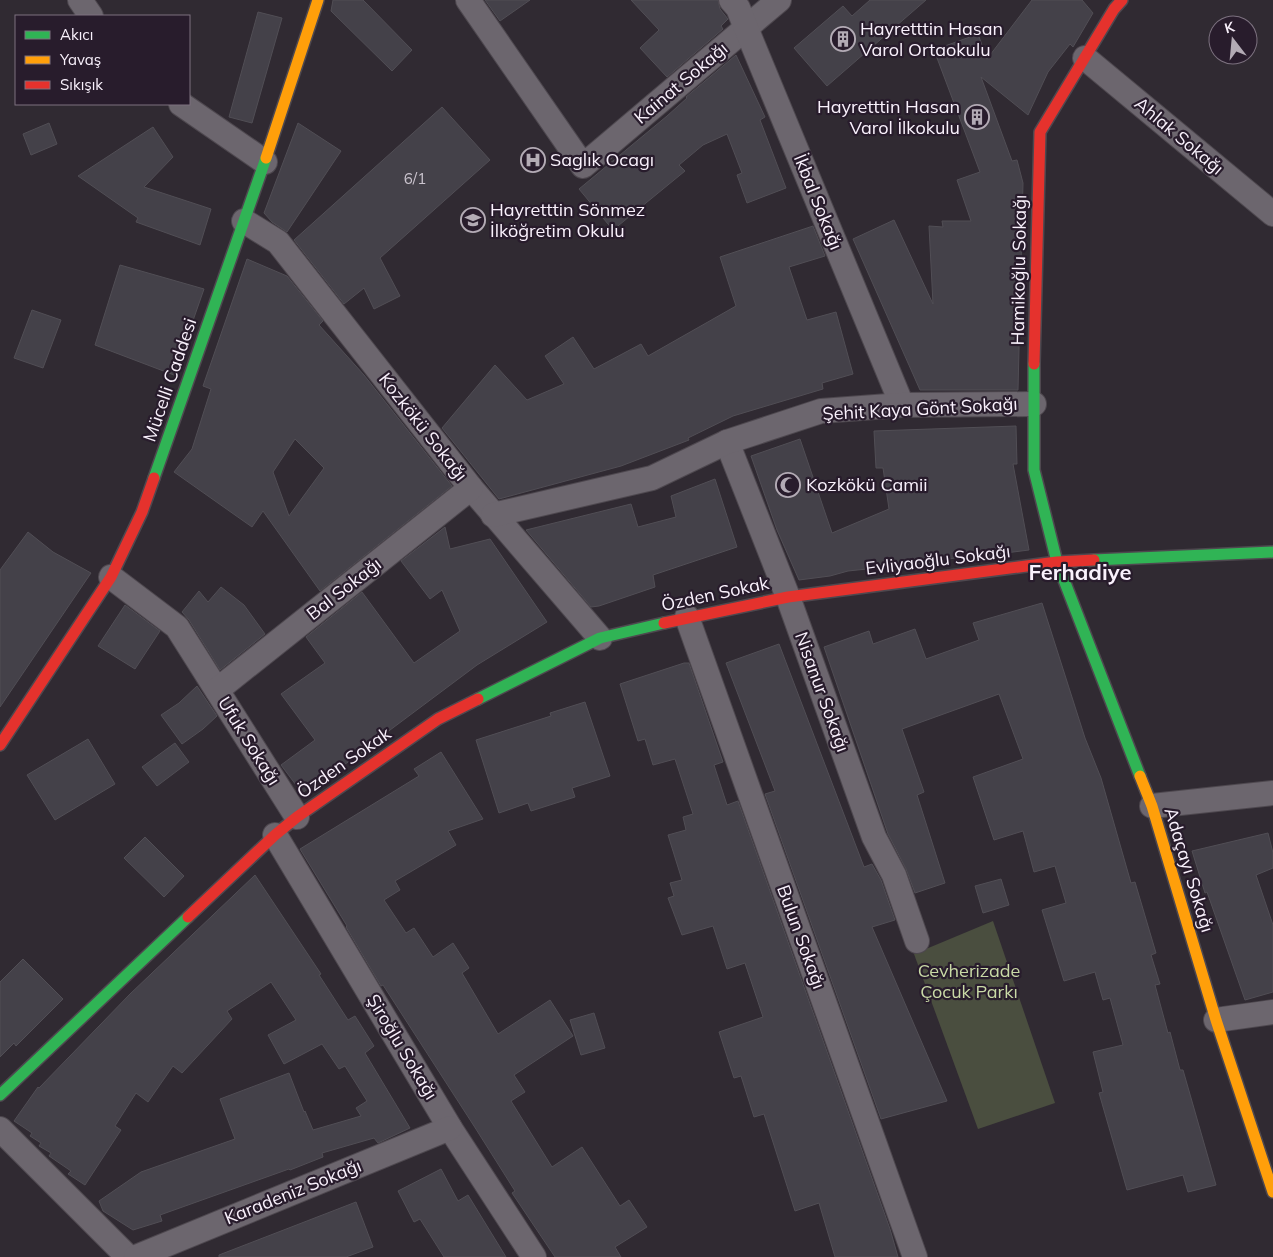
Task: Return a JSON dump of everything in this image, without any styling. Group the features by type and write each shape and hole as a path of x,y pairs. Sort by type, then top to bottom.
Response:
{"main road":[{"name":"Mücelli Caddesi","path":"0,745 111,577 142,512 265,162 318,0"},
{"name":"Hamikoğlu Sokağı","path":"1057,562 1034,470 1040,132 1085,58 1115,3"},
{"name":"Evliyaoğlu Sokağı","path":"788,597 1057,562 1273,552"},
{"name":"Adaçayı Sokağı","path":"1057,562 1152,806 1216,1020 1273,1192"},
{"name":"Özden Sokak","path":"0,1095 297,816 438,719 600,638 686,617 788,597"}],"street":[{"path":"80,0 90,15"},
{"name":"Kainat Sokağı","path":"468,0 584,166 778,0"},
{"name":"İkbal Sokağı","path":"731,0 738,8 902,406"},
{"name":"Ahlak Sokağı","path":"1085,58 1273,214"},
{"path":"182,105 265,162"},
{"name":"Kozkökü Sokağı","path":"244,221 278,242 471,488 600,638"},
{"name":"Şehit Kaya Gönt Sokağı","path":"493,515 652,478 726,442 821,411 902,406 1034,404"},
{"name":"Nisanur Sokağı","path":"726,442 788,597 874,837 894,875 917,941"},
{"name":"Bal Sokağı","path":"217,690 471,488"},
{"name":"Ufuk Sokağı","path":"111,577 177,627 297,816"},
{"name":"Bulun Sokağı","path":"686,617 915,1257"},
{"path":"1152,806 1273,793"},
{"name":"Şiroğlu Sokağı","path":"276,835 450,1128 534,1257"},
{"path":"1216,1020 1273,1012"},
{"name":"Karadeniz Sokağı","path":"136,1257 450,1128"},
{"path":"0,1129 128,1257"}],"green space":[{"name":"Cevherizade Çocuk Parkı","path":"993,921 1055,1103 978,1129 914,954"}],"building":[{"path":"333,0 363,0 412,50 392,71 331,11"},
{"path":"485,0 530,0 500,21"},
{"path":"631,0 718,0 720,9 728,19 721,26 723,29 667,77 640,48 659,30"},
{"name":"Hayretttin Hasan Varol Ortaokulu","path":"870,0 926,0 827,86 794,48 843,6 852,16"},
{"path":"1032,0 1082,0 1093,13 1073,47 1070,44 1048,72 1028,115 981,77 1012,161 1017,160 1023,183 1018,390 920,390 853,239 894,220 933,304 929,226 943,227 942,221 971,221 957,180 980,172 934,50 978,34 987,59"},
{"path":"258,12 282,18 252,123 229,117"},
{"path":"736,55 765,117 760,120 786,188 747,203 737,175 742,173 727,134 703,145 679,165 685,171 613,230 579,189 667,116 686,97"},
{"name":"Hayretttin Sönmez İlköğretim Okulu","path":"442,107 490,160 380,258 400,296 374,309 364,288 344,304 294,240"},
{"path":"49,123 57,144 31,155 23,134"},
{"path":"298,123 341,151 287,232 272,222 264,213"},
{"path":"153,127 173,157 144,187 211,209 200,245 136,222 138,218 78,176"},
{"path":"813,226 825,256 789,267 807,320 836,312 853,374 822,383 823,389 733,416 688,438 689,440 621,466 499,499 442,428 495,365 527,400 564,384 545,356 573,337 594,369 641,344 648,356 736,306 720,257"},
{"path":"247,259 287,276 323,321 319,325 364,375 452,486 320,591 263,511 252,527 174,472 192,449 211,389 203,386","holes":["295,439 324,468 289,516 273,472"]},
{"path":"120,265 204,289 174,375 95,345"},
{"path":"32,310 61,320 43,368 14,358"},
{"path":"1016,426 1017,464 1013,464 1029,550 982,556 982,553 933,562 848,571 830,576 799,580 777,530 751,456 800,439 832,533 889,509 883,468 876,468 874,431"},
{"path":"715,479 737,547 653,575 655,587 599,606 591,607 526,530 631,504 638,527 676,517 671,496"},
{"path":"445,527 450,549 490,539 547,622 477,665 374,742 375,744 302,793 281,765 315,740 281,694 325,663 306,637 362,592 414,663 460,631 442,590 430,599 401,561"},
{"path":"28,532 53,552 91,573 0,707 0,570"},
{"path":"221,587 244,605 265,634 220,670 182,612 199,591 208,602"},
{"path":"1042,603 1085,738 1101,778 1131,883 1135,882 1156,953 1151,955 1160,984 1155,985 1180,1070 1183,1070 1216,1185 1188,1192 1183,1175 1127,1190 1099,1093 1103,1092 1093,1052 1123,1045 1110,998 1103,1000 1095,972 1064,981 1042,910 1066,903 1055,866 1034,872 1023,831 994,840 973,777 1023,759 999,694 902,729 924,792 917,795 945,883 915,893 906,869 888,834 824,647 869,631 873,644 915,629 926,659 979,640 973,623"},
{"path":"125,605 160,631 135,669 98,646"},
{"path":"779,644 864,867 872,864 881,880 895,920 872,927 947,1101 881,1119 765,794 775,791 726,663"},
{"path":"689,663 723,762 714,765 727,805 738,801 890,1229 898,1257 835,1257 819,1203 795,1211 764,1114 754,1117 741,1076 734,1078 719,1032 763,1017 745,963 727,969 713,926 682,935 668,898 674,896 670,883 682,880 668,835 686,830 683,817 693,814 675,759 653,765 645,739 638,741 620,684"},
{"path":"197,686 217,716 182,744 161,715 179,703"},
{"path":"585,702 610,776 572,788 575,797 531,811 528,803 499,813 476,740 551,716 550,713"},
{"path":"88,739 115,784 55,820 27,775"},
{"path":"175,743 189,762 157,786 142,767"},
{"path":"441,752 483,819 448,831 456,845 395,881 400,890 384,900 406,933 414,928 433,957 453,943 469,968 462,973 498,1034 550,1000 573,1036 514,1075 525,1092 511,1101 552,1167 582,1147 620,1206 629,1200 647,1227 615,1247 621,1257 555,1257 512,1193 515,1191 474,1126 383,985 381,986 300,849 419,776 414,769"},
{"path":"1268,833 1273,853 1273,868 1256,875 1273,925 1273,992 1245,1000 1207,892 1205,893 1192,851"},
{"path":"145,837 184,876 164,897 124,858"},
{"path":"255,875 321,974 319,975 348,1020 355,1016 374,1046 365,1053 410,1128 378,1143 374,1138 322,1153 323,1157 160,1215 162,1221 133,1230 103,1211 99,1201 141,1172 235,1139 220,1099 289,1073 313,1130 361,1116 356,1108 367,1101 345,1066 339,1069 322,1044 284,1064 268,1035 296,1020 271,982 227,1011 232,1019 182,1073 173,1066 148,1102 136,1093 115,1126 121,1130 85,1185 68,1174 71,1171 49,1156 51,1153 39,1146 41,1143 30,1136 32,1133 14,1121 38,1087 130,994"},
{"path":"1001,879 1009,905 983,913 975,886"},
{"path":"23,959 63,999 16,1046 14,1043 0,1057 0,982"},
{"path":"594,1013 605,1048 581,1055 570,1020"},
{"path":"441,1169 458,1201 468,1195 506,1257 444,1257 420,1219 414,1222 398,1191"},
{"path":"356,1202 373,1247 346,1257 219,1257 219,1255"}],"traffic: fast":[{"path":"154,478 266,158"},
{"path":"1034,364 1034,470 1057,562 1140,776"},
{"path":"1094,560 1273,552"},
{"path":"478,699 600,638 664,623"},
{"path":"0,1095 188,917"}],"traffic: slow":[{"path":"266,158 318,0"},
{"path":"1140,776 1152,806 1216,1020 1273,1192"}],"traffic: jam":[{"path":"1034,364 1040,132 1114,9 1122,0"},
{"path":"0,745 111,577 142,512 154,478"},
{"path":"664,623 788,597 1057,562 1094,560"},
{"path":"188,917 275,835 297,817 438,719 478,699"}],"place":[{"name":"Hayretttin Hasan Varol Ortaokulu","path":"843,39"},
{"name":"Hayretttin Hasan Varol İlkokulu","path":"977,117"},
{"name":"Saglık Ocagı","path":"533,160"},
{"name":"Hayretttin Sönmez İlköğretim Okulu","path":"473,220"},
{"name":"Kozkökü Camii","path":"788,485"}],"district":[{"name":"Ferhadiye","path":"1080,572"}]}
